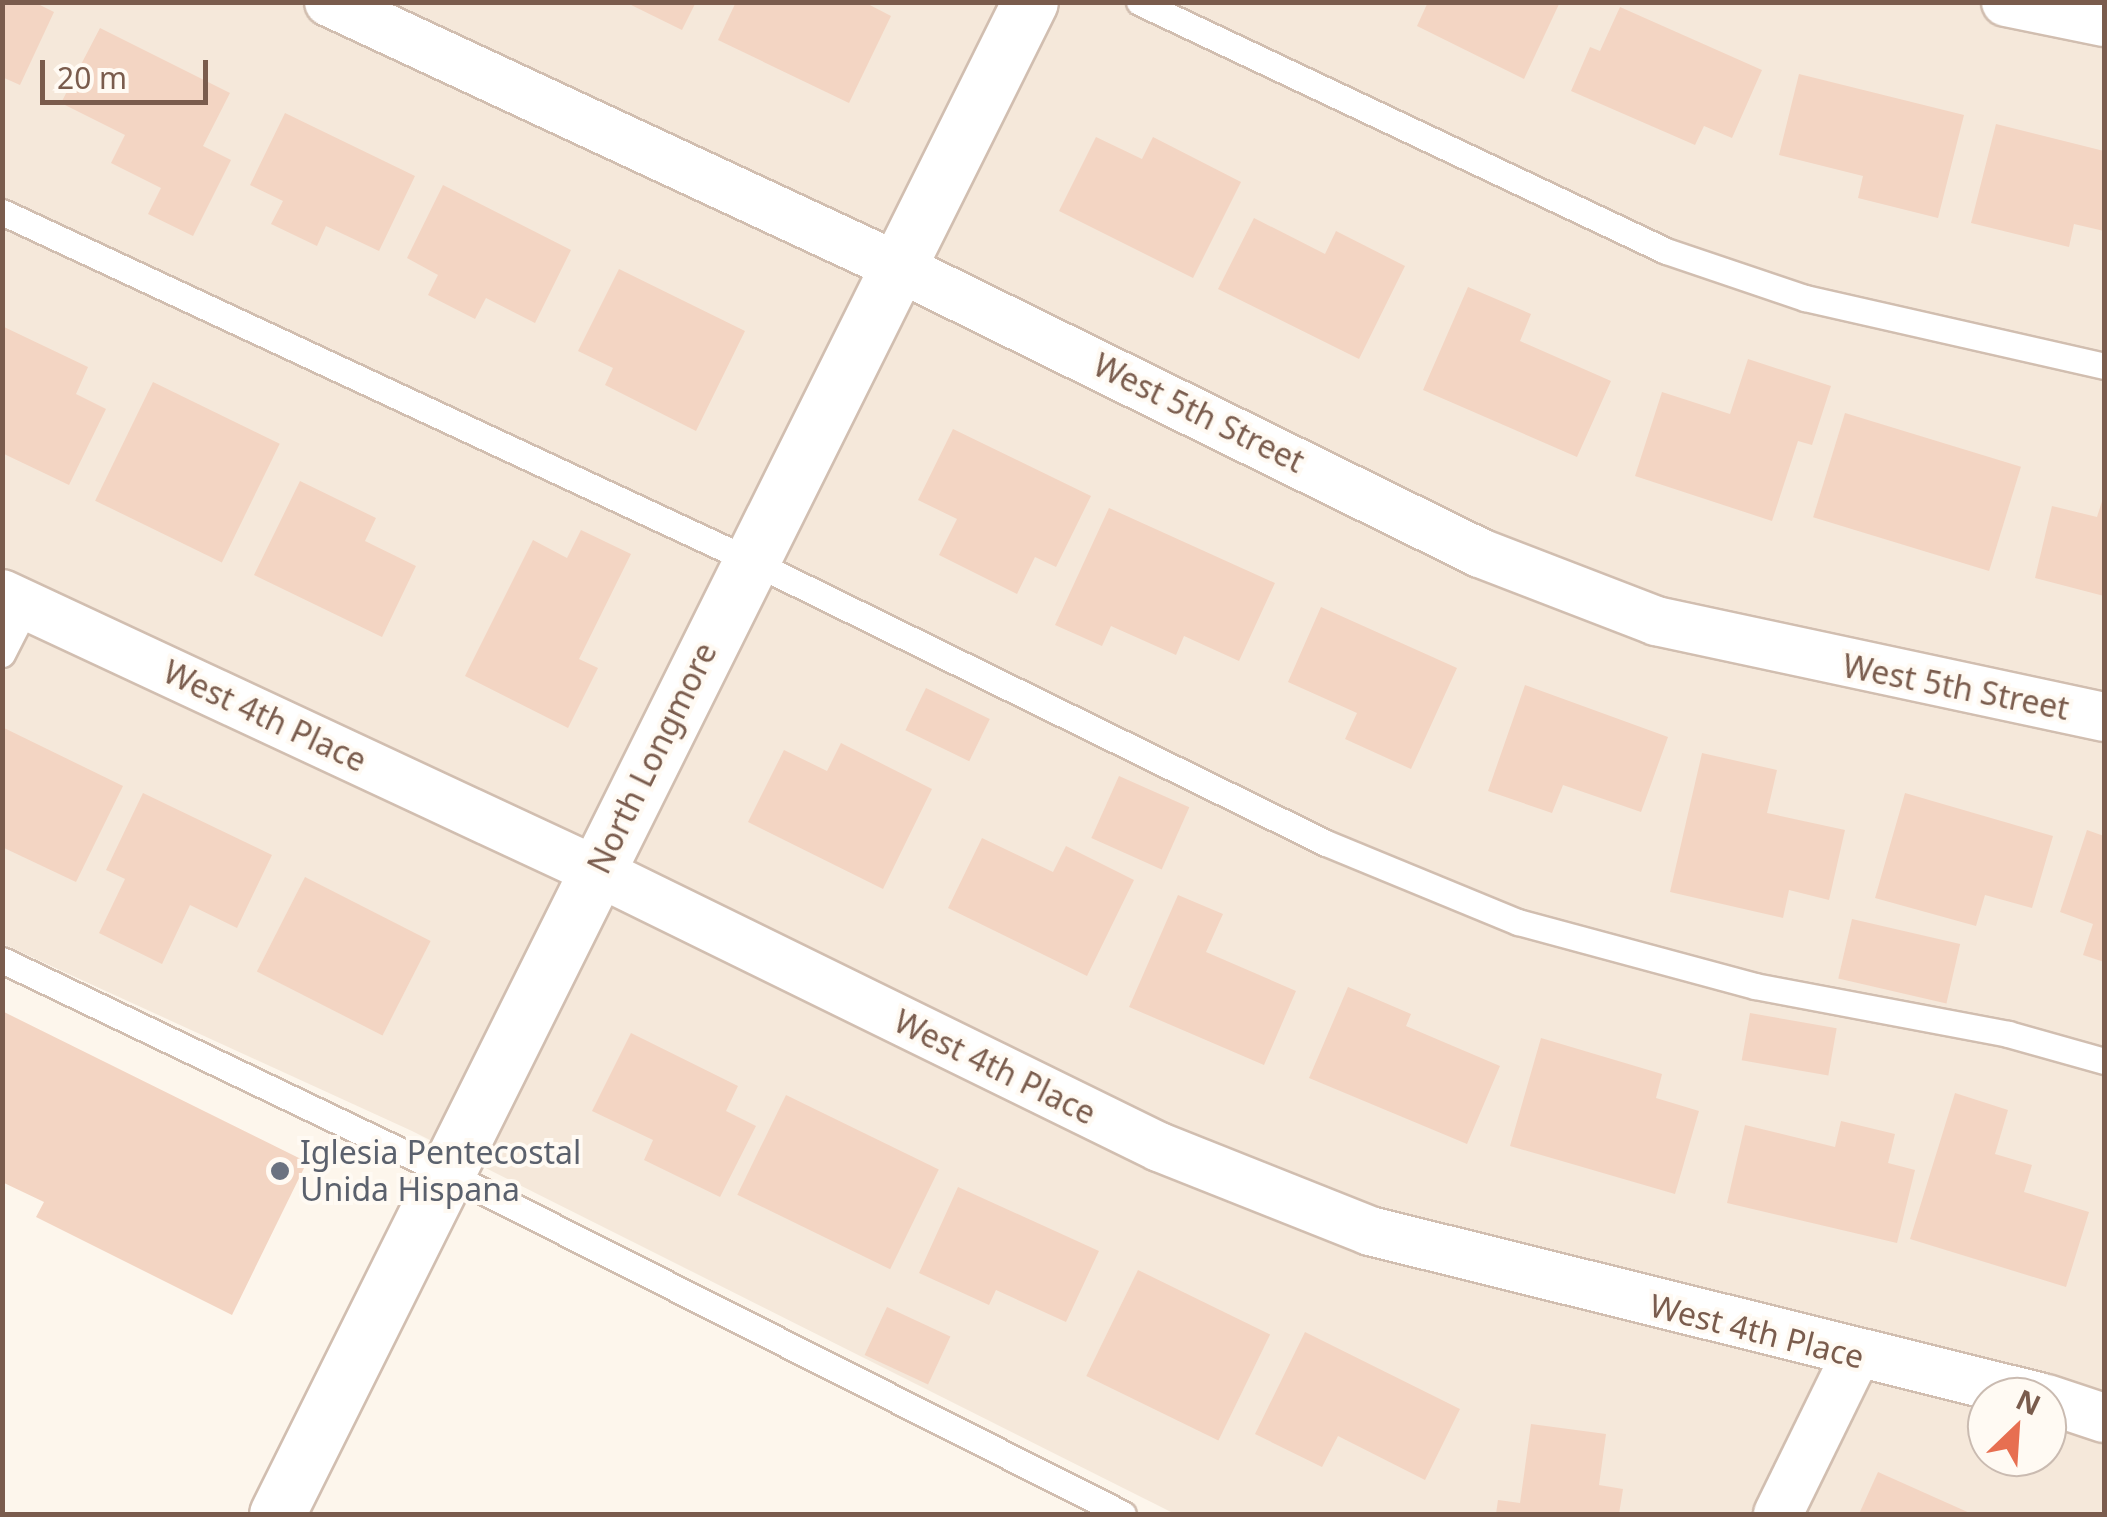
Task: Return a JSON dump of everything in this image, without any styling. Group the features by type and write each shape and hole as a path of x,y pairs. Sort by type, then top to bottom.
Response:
{"street":[{"name":"West 5th Street","path":"329,2 894,266 1480,553 1656,620 2104,717"},
{"name":"North Longmore","path":"277,1514 894,266 1030,2"},
{"path":"2006,2 2104,22"},
{"name":"West 4th Place","path":"15,599 596,871 1159,1147 1370,1231 1967,1380"},
{"path":"1778,1514 1856,1355"},
{"path":"2067,1406 2104,1418"}],"lane":[{"path":"1139,2 1666,251 1805,298 2104,366"},
{"path":"2,212 749,560 1326,843 1518,922 1755,986 2008,1034 2104,1061"},
{"path":"2,654 15,599"},
{"path":"2,960 447,1173 1123,1514"}],"shaded area":[{"path":"3,3 2104,3 2104,1514 1175,1514 412,1131 3,944"}],"building":[{"path":"2,2 34,2 54,12 20,85 2,77"},
{"path":"625,2 696,2 682,30"},
{"path":"736,2 864,2 891,16 849,103 718,40"},
{"path":"1428,2 1560,2 1524,79 1417,26"},
{"path":"1620,7 1762,70 1732,138 1704,126 1695,145 1571,91 1590,47 1600,51"},
{"path":"100,28 230,93 203,146 231,160 193,236 148,214 161,188 111,163 125,135 61,103"},
{"path":"1799,74 1964,115 1938,218 1858,198 1863,176 1779,155"},
{"path":"285,113 415,176 379,251 326,226 317,246 271,224 283,201 250,185"},
{"path":"1996,124 2104,151 2104,231 2074,224 2069,247 1971,223"},
{"path":"1096,137 1142,159 1153,137 1241,182 1193,278 1059,211"},
{"path":"443,185 571,250 535,323 486,298 475,319 428,295 438,275 407,258"},
{"path":"1254,218 1325,254 1336,231 1405,266 1359,359 1218,289"},
{"path":"619,269 745,331 696,431 605,385 613,368 578,351"},
{"path":"1468,287 1531,314 1520,341 1611,381 1577,457 1423,390"},
{"path":"2,326 88,367 76,394 106,409 69,485 2,453"},
{"path":"1748,359 1831,386 1812,445 1798,441 1772,521 1635,476 1662,392 1730,414"},
{"path":"153,382 280,444 222,562 95,501"},
{"path":"1845,413 2021,467 1989,571 1813,517"},
{"path":"953,429 1091,496 1056,567 1035,557 1017,594 939,555 957,519 918,500"},
{"path":"300,481 376,518 365,541 416,566 382,637 254,575"},
{"path":"2104,495 2104,596 2035,578 2052,506 2097,517"},
{"path":"1109,508 1275,583 1239,661 1184,636 1176,655 1111,626 1102,646 1055,625"},
{"path":"581,530 631,554 579,659 598,668 568,728 465,676 533,540 567,558"},
{"path":"1321,607 1457,668 1411,769 1345,739 1357,713 1288,682"},
{"path":"1525,685 1668,737 1641,812 1563,785 1552,813 1488,791"},
{"path":"926,688 990,719 969,761 905,730"},
{"path":"2,727 123,786 76,882 2,847"},
{"path":"841,743 932,789 883,889 748,822 784,750 827,771"},
{"path":"1702,753 1777,770 1767,813 1845,830 1829,900 1789,890 1783,918 1670,892"},
{"path":"1119,776 1189,807 1162,869 1091,838"},
{"path":"143,793 272,855 237,928 190,905 162,964 99,933 125,879 106,870"},
{"path":"1905,793 2053,836 2032,908 1985,895 1976,926 1875,898"},
{"path":"2087,830 2104,836 2104,962 2083,955 2093,924 2060,912"},
{"path":"982,838 1053,872 1066,846 1134,880 1087,976 948,908"},
{"path":"305,877 431,941 383,1035 257,971"},
{"path":"1178,895 1223,914 1206,952 1296,991 1264,1065 1129,1007"},
{"path":"1852,919 1960,944 1946,1003 1838,978"},
{"path":"1348,987 1411,1014 1406,1026 1500,1066 1467,1144 1309,1078"},
{"path":"2,1011 307,1162 232,1315 36,1217 44,1202 2,1182"},
{"path":"1750,1013 1837,1028 1828,1076 1742,1060"},
{"path":"631,1033 738,1086 726,1111 756,1126 720,1197 644,1160 653,1140 592,1111"},
{"path":"1541,1038 1662,1074 1656,1098 1699,1111 1675,1194 1510,1146"},
{"path":"1955,1093 2008,1110 1995,1154 2032,1165 2024,1192 2089,1212 2066,1287 1910,1239"},
{"path":"786,1095 939,1170 890,1269 737,1195"},
{"path":"1841,1121 1895,1134 1888,1163 1915,1170 1897,1243 1727,1203 1745,1125 1835,1147"},
{"path":"958,1187 1099,1251 1066,1322 996,1290 989,1305 919,1273"},
{"path":"1138,1270 1270,1334 1218,1440 1086,1376"},
{"path":"887,1307 950,1337 928,1385 865,1355"},
{"path":"1305,1332 1460,1409 1425,1480 1338,1436 1322,1467 1255,1434"},
{"path":"1531,1424 1606,1434 1599,1485 1623,1489 1619,1514 1496,1514 1498,1500 1520,1503"},
{"path":"1878,1472 1972,1514 1859,1514"}],"place":[{"name":"Iglesia Pentecostal Unida Hispana","path":"280,1171"}]}
